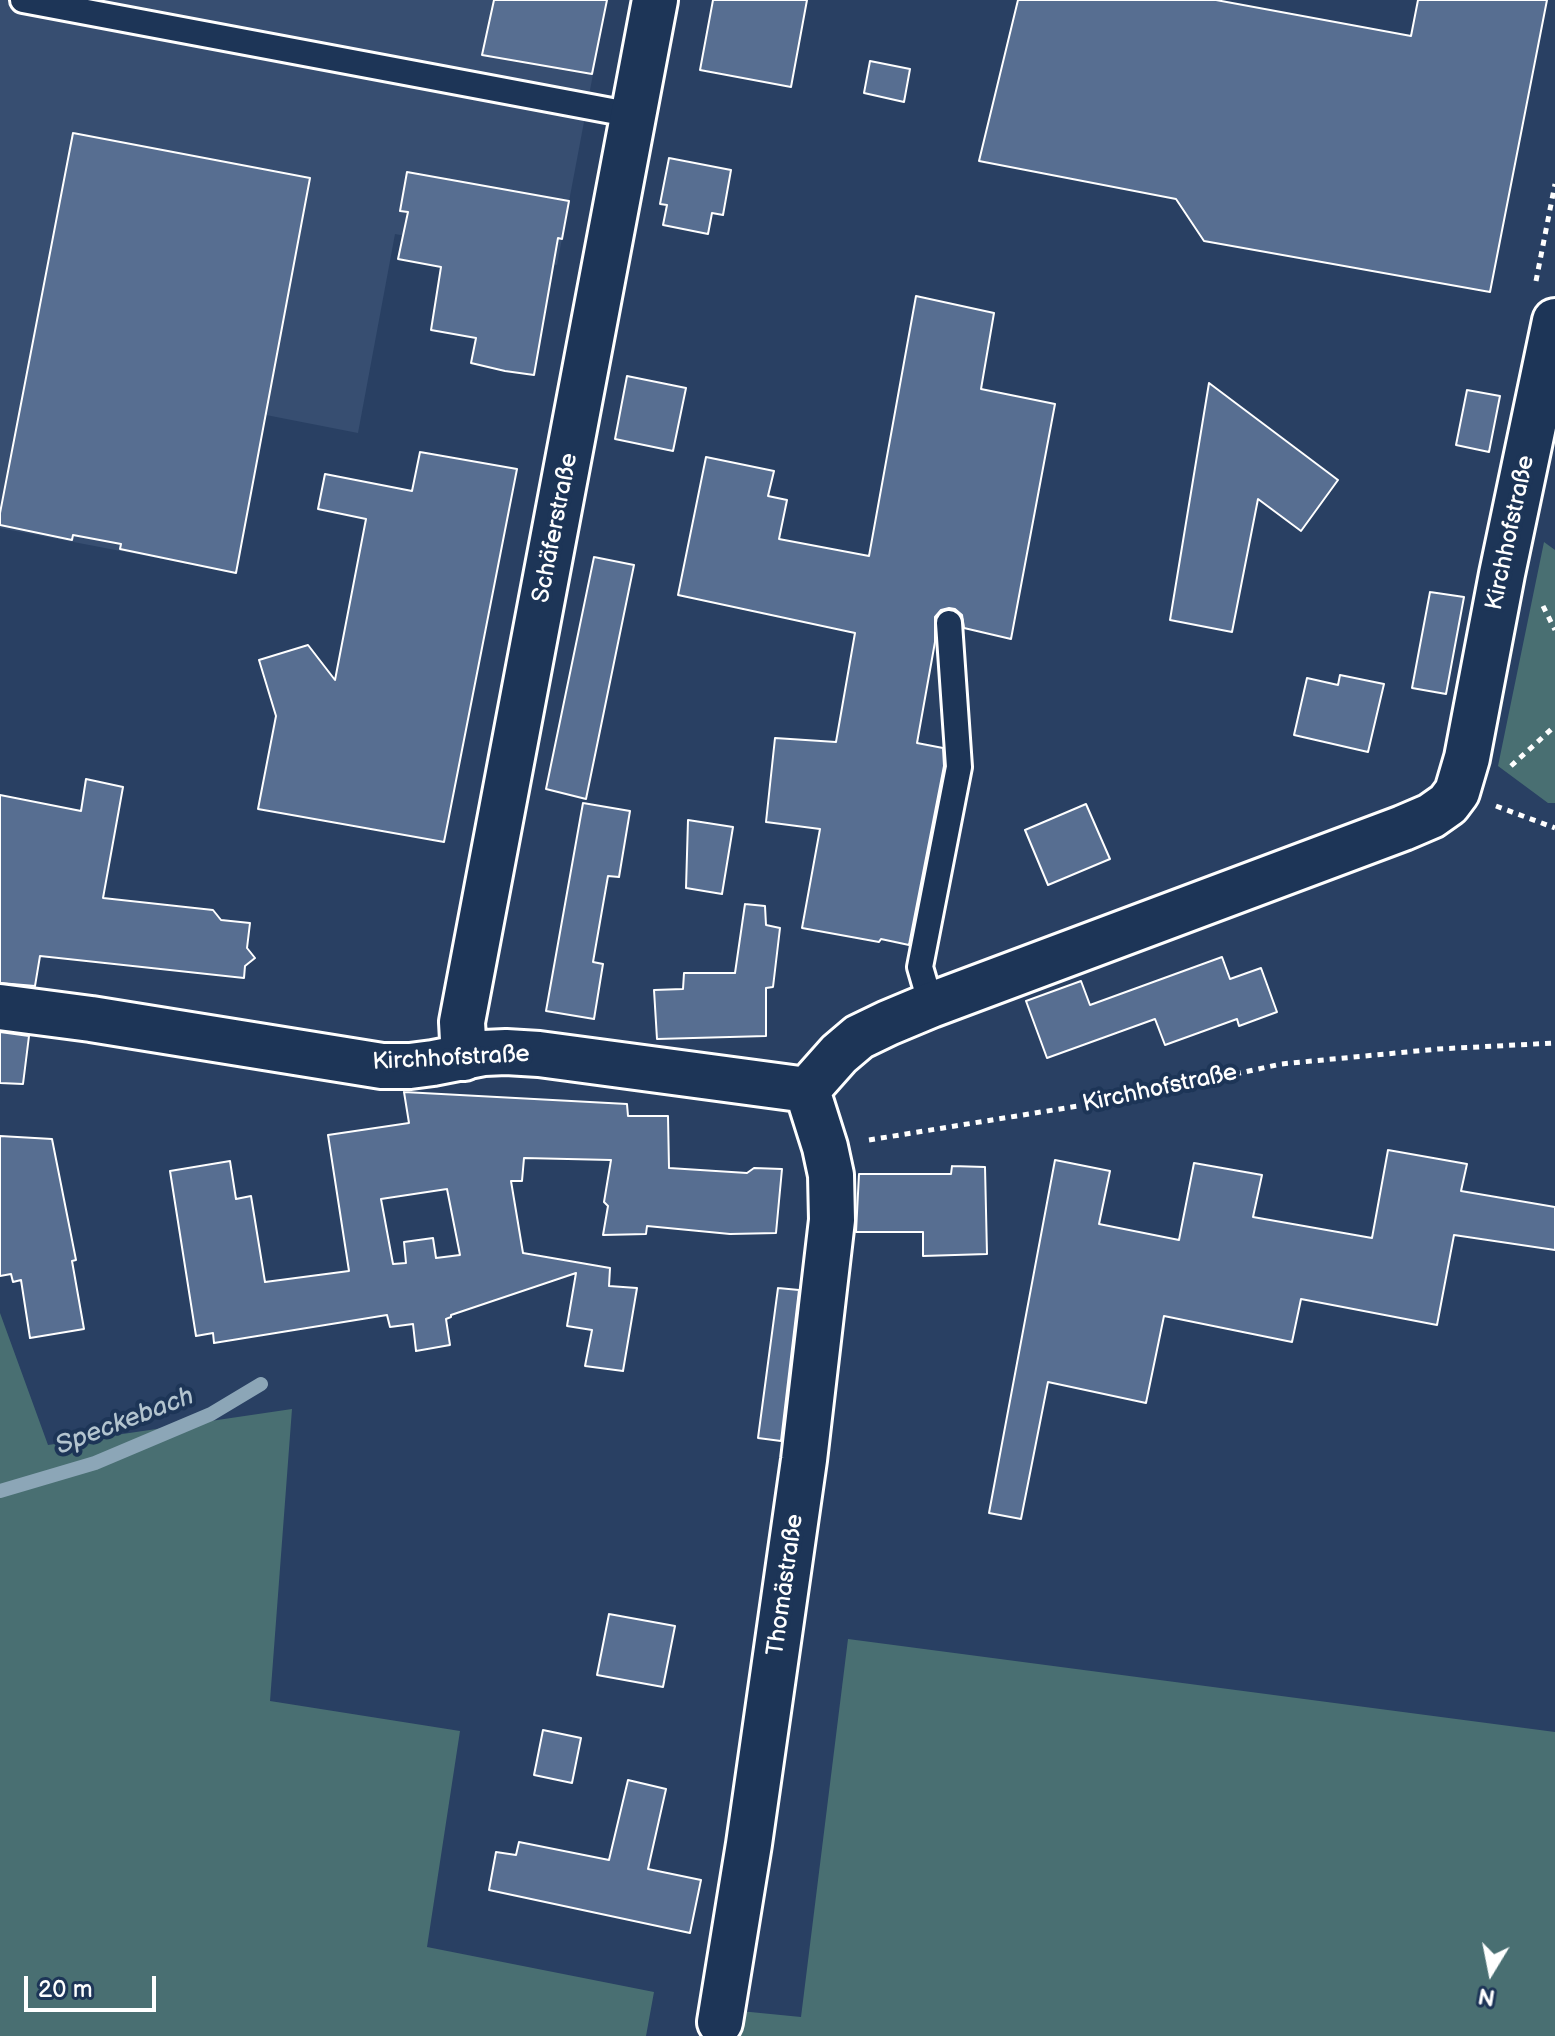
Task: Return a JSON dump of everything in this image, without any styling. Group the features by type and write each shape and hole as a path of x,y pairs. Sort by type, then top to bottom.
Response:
{"street":[{"name":"Schäferstraße","path":"464,1058 462,1022 655,0"},
{"name":"Kirchhofstraße","path":"1457,792 1467,758 1555,321"},
{"path":"825,1147 807,1090 859,1037 931,1005 1403,828 1431,816 1448,804 1457,792"},
{"name":"Kirchhofstraße","path":"0,1007 382,1066 410,1066 484,1053 539,1054 807,1090"},
{"name":"Thomästraße","path":"720,2022 749,1844 809,1415 832,1220 831,1175 825,1147"}],"lane":[{"path":"23,0 633,115"},
{"path":"931,1005 920,967 959,767 949,623"}],"path":[{"path":"1457,792 1555,828"},
{"name":"Kirchhofstraße","path":"825,1147 1121,1099 1281,1064 1438,1049 1555,1043"}],"shaded area":[{"path":"0,0 607,0 557,265 395,234 358,433 266,415 236,573 0,528"}],"green space":[{"path":"1544,542 1555,550 1555,803 1548,803 1498,766"},
{"path":"0,1313 48,1445 292,1409 270,1701 460,1731 427,1947 654,1992 646,2036 0,2036"},
{"path":"848,1639 1555,1732 1555,2036 734,2036 740,2011 801,2017"}],"building":[{"path":"494,0 607,0 592,74 482,55"},
{"path":"713,0 807,0 791,87 700,70"},
{"path":"1018,0 1216,0 1411,36 1418,0 1547,0 1490,292 1204,241 1176,199 979,161"},
{"path":"870,61 910,69 904,102 864,93"},
{"path":"73,133 310,178 236,573 120,549 121,544 73,535 72,540 0,525"},
{"path":"669,158 731,170 723,215 712,213 708,234 663,225 667,205 660,204"},
{"path":"407,172 569,201 562,239 558,238 534,375 471,363 476,338 431,330 441,267 398,259 408,212 400,211"},
{"path":"916,296 994,313 981,389 1055,404 1011,639 964,628 962,615 955,609 941,610 935,617 935,642 917,743 943,748 944,766 909,945 802,928 820,829 766,822 775,738 836,742 855,633 678,595 706,457 774,471 768,496 787,500 779,539 869,556"},
{"path":"627,376 686,388 673,451 615,439"},
{"path":"1209,383 1338,480 1301,531 1258,499 1232,632 1170,620"},
{"path":"1467,390 1500,396 1489,452 1456,445"},
{"path":"420,452 517,469 444,842 258,809 276,716 259,660 308,645 335,680 366,519 318,509 325,474 412,491"},
{"path":"594,557 634,565 586,799 546,789"},
{"path":"1430,592 1464,597 1446,694 1412,688"},
{"path":"1340,675 1384,684 1368,752 1294,735 1307,678 1338,685"},
{"path":"86,779 123,787 103,898 213,910 221,920 250,923 247,948 255,958 245,966 244,978 40,956 35,986 0,983 0,795 81,811"},
{"path":"583,803 630,811 619,877 608,876 593,962 603,964 594,1019 546,1011"},
{"path":"1086,804 1110,859 1048,885 1025,830"},
{"path":"688,820 733,827 722,894 686,888"},
{"path":"745,904 765,906 766,925 780,928 773,987 766,988 766,1036 657,1039 654,990 683,989 684,973 735,973"},
{"path":"1222,957 1230,979 1261,968 1277,1012 1239,1026 1237,1019 1165,1045 1155,1019 1047,1058 1026,1001 1081,981 1090,1005"},
{"path":"0,1032 29,1036 23,1084 0,1083"},
{"path":"404,1092 627,1104 628,1116 668,1116 669,1168 747,1173 754,1168 782,1169 776,1233 730,1234 647,1226 646,1234 603,1235 608,1206 604,1202 611,1160 524,1158 522,1181 511,1181 523,1253 610,1268 609,1286 637,1288 623,1371 585,1366 592,1330 567,1326 576,1273 451,1315 446,1319 450,1345 416,1351 413,1324 390,1327 387,1315 214,1343 213,1333 196,1336 170,1171 230,1161 236,1199 251,1196 265,1282 349,1271 328,1135 409,1123","holes":["447,1189 460,1255 436,1258 433,1238 404,1242 406,1263 393,1264 381,1199"]},
{"path":"0,1136 52,1139 76,1260 72,1261 84,1329 30,1338 21,1280 13,1282 11,1274 0,1276"},
{"path":"1388,1150 1467,1164 1461,1191 1555,1207 1555,1250 1454,1235 1437,1325 1301,1299 1292,1342 1164,1316 1146,1403 1048,1382 1021,1519 989,1513 1055,1160 1110,1171 1099,1224 1179,1240 1194,1163 1262,1175 1253,1217 1372,1238"},
{"path":"952,1166 985,1167 987,1254 923,1256 923,1232 856,1232 859,1174 951,1174"},
{"path":"778,1288 799,1290 781,1441 758,1438"},
{"path":"609,1614 675,1626 663,1687 597,1675"},
{"path":"543,1730 581,1738 572,1783 534,1775"},
{"path":"628,1780 666,1789 648,1869 701,1880 690,1933 489,1890 496,1852 516,1855 519,1842 609,1860"}],"waterway":[{"name":"Speckebach","path":"0,1491 95,1463 211,1414 261,1384"}]}
